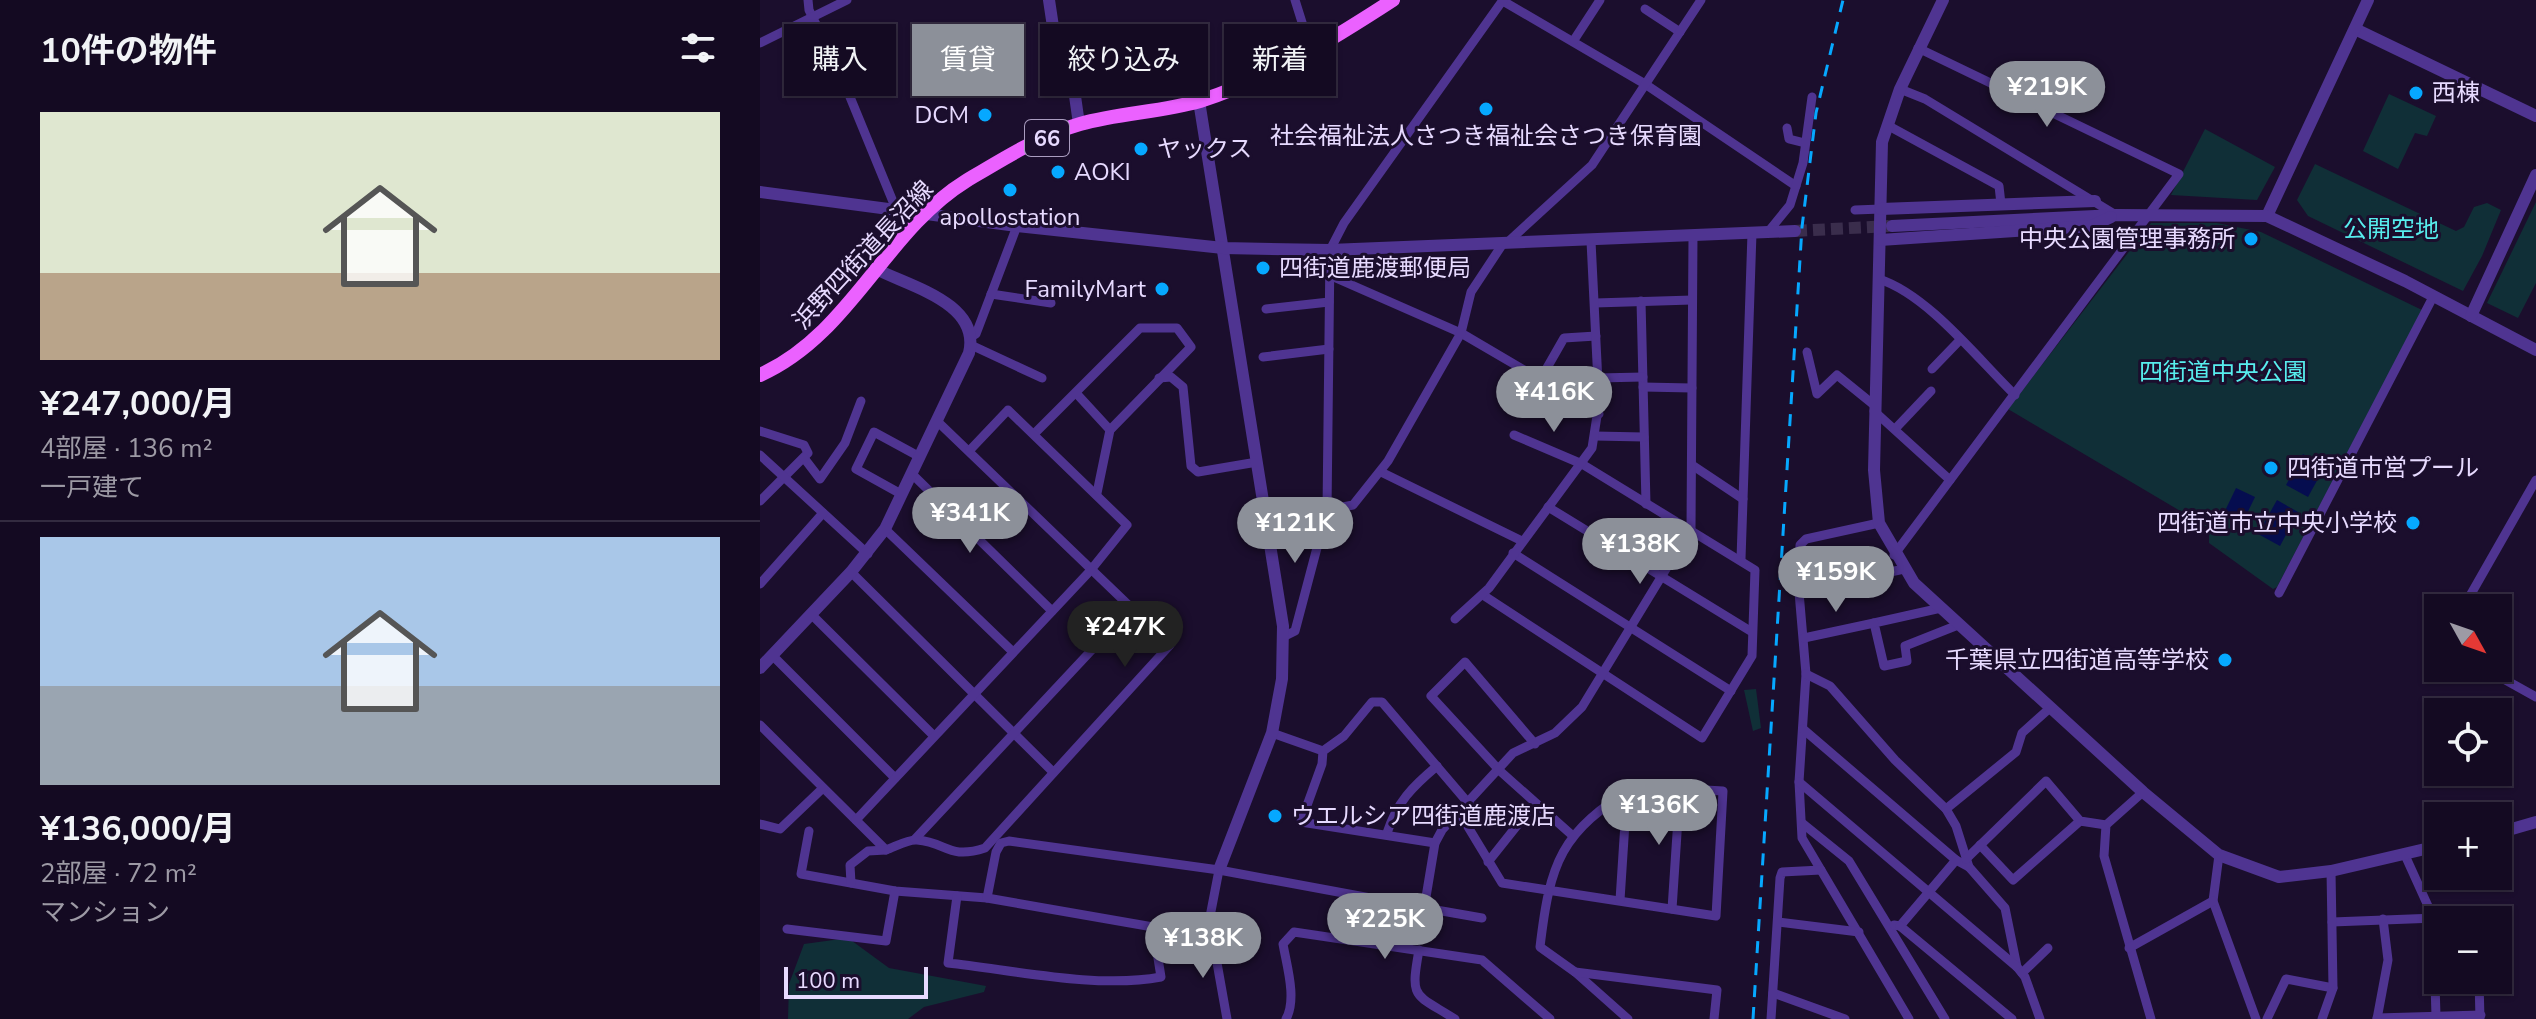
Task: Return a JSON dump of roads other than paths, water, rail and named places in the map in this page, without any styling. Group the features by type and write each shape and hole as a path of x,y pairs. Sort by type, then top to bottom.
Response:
{"main road":[{"name":"浜野四街道長沼線","path":"1336,35 1393,0"},
{"name":"浜野四街道長沼線","path":"760,375 805,350 927,213 965,182 1021,150 1079,124 1199,101 1224,90"}],"street":[{"path":"808,0 812,16 896,209"},
{"path":"1049,0 1055,40 1075,96 1079,124"},
{"path":"1295,0 1303,24"},
{"path":"1283,637 1295,631 1327,510 1330,250 1344,223 1503,0 1645,84 1796,186"},
{"path":"1574,40 1600,0"},
{"path":"1327,510 1353,505 1381,472 1461,333 1471,292 1507,241 1592,165 1701,0"},
{"path":"1943,0 1900,89 1882,142 1874,408 1879,523 1894,555 1958,625 2143,792 2219,855 2279,877 2331,871 2424,849"},
{"path":"2267,216 2368,0"},
{"path":"760,43 841,1"},
{"path":"1650,9 1680,32"},
{"path":"2355,29 2536,116"},
{"path":"1894,555 2179,174 1918,48"},
{"path":"1900,89 1925,99 2116,215"},
{"path":"1768,232 1790,205 1812,97"},
{"path":"1199,101 1283,637 1282,679 1272,733 1219,870 1207,932 1214,946 1227,1019"},
{"path":"1887,125 1999,186 2001,204"},
{"path":"1787,128 1789,139 1805,143"},
{"path":"2471,316 2536,175"},
{"path":"760,192 1017,226 1223,248 1330,250 1795,231"},
{"path":"1855,210 2095,201"},
{"path":"1880,240 2092,226 2116,215"},
{"path":"1892,226 2116,215 2267,216 2536,350"},
{"path":"760,668 868,554 885,529 976,334 1017,226"},
{"path":"1741,559 1752,233"},
{"path":"1419,907 1425,903 1435,843 1513,753 1535,744 1568,723 1602,675 1691,528 1693,236"},
{"path":"1455,619 1483,595 1582,464 1595,436 1599,414 1591,241"},
{"path":"878,270 953,307 966,321 971,341 1042,378"},
{"path":"1329,275 1461,333 1599,414"},
{"path":"1879,279 1897,285 2015,395"},
{"path":"991,294 1051,303"},
{"path":"2279,593 2433,297"},
{"path":"1595,303 1692,300"},
{"path":"1641,301 1646,504"},
{"path":"1266,309 1329,302"},
{"path":"1035,433 1140,328 1177,328 1191,347 1110,430 1097,493"},
{"path":"1540,380 1564,338 1596,336"},
{"path":"1932,369 1959,341"},
{"path":"1263,357 1329,349"},
{"path":"1807,352 1817,394 1837,375 1950,480"},
{"path":"1159,378 1171,377 1183,387 1191,466 1198,472 1257,462"},
{"path":"1598,378 1692,388"},
{"path":"1895,429 1931,391"},
{"path":"1076,393 1110,430"},
{"path":"804,458 820,479 845,443 861,401"},
{"path":"856,820 1090,571 1127,525 1008,410 970,450"},
{"path":"915,839 959,854 985,848 1170,645 937,421"},
{"path":"760,431 804,445 808,453 760,501"},
{"path":"901,494 856,469 874,432 920,457"},
{"path":"1483,595 1702,738 1752,656 1755,570 1582,464 1514,435"},
{"path":"1595,436 1644,437"},
{"path":"760,455 868,554"},
{"path":"1692,465 1743,499"},
{"path":"1381,472 1522,541"},
{"path":"912,474 1052,611"},
{"path":"2471,594 2536,480"},
{"path":"1548,507 1752,632"},
{"path":"760,584 823,513"},
{"path":"1879,523 1806,539 1800,545 1799,592 1806,674 1799,782 1802,838 1909,1019"},
{"path":"885,529 1013,652"},
{"path":"1513,553 1731,691"},
{"path":"1799,592 1904,569"},
{"path":"851,572 1053,772"},
{"path":"851,883 850,865 868,851 886,850 915,839 1131,608"},
{"path":"1804,638 1941,608"},
{"path":"811,614 934,736"},
{"path":"1874,623 1884,666 1907,661 1905,646 1958,625"},
{"path":"772,655 895,778"},
{"path":"1535,744 1465,662 1431,696 1500,771 1573,836"},
{"path":"1806,674 1830,686 1895,760 1946,809 1964,862"},
{"path":"2509,682 2536,697"},
{"path":"1323,751 1344,736 1372,702 1382,702 1469,804"},
{"path":"1946,809 2016,752 2022,733 2050,708"},
{"path":"760,725 886,850"},
{"path":"1803,729 1964,862 2005,908 2019,970 2040,1019"},
{"path":"1272,733 1323,751"},
{"path":"1323,751 1322,764 1301,822 1387,833 1435,843"},
{"path":"1387,833 1394,809 1408,790 1437,766"},
{"path":"1900,926 1928,894 2046,781 2080,821 2106,825"},
{"path":"1799,782 2019,970"},
{"path":"1459,812 1502,883 1547,889 1620,900 1716,916 1723,791 1637,786 1573,836 1557,858 1547,889 1540,947 1575,972 1628,1019"},
{"path":"760,824 780,829 823,788"},
{"path":"1672,909 1680,788"},
{"path":"1620,900 1627,792"},
{"path":"2143,792 2106,825 2104,856 2151,1019"},
{"path":"1488,862 1535,803"},
{"path":"1980,845 2013,880 2080,821"},
{"path":"2512,829 2536,822"},
{"path":"1802,823 1849,861 1945,1019"},
{"path":"809,831 801,874 895,891 987,898 1153,927 1207,932"},
{"path":"987,898 996,852 1001,843 1009,841 1219,870 1359,898 1482,918"},
{"path":"2404,853 2430,906"},
{"path":"2219,855 2213,901 2256,1019"},
{"path":"1771,1019 1782,872 1821,870"},
{"path":"2322,1019 2333,988 2331,871"},
{"path":"787,929 886,941 895,891"},
{"path":"957,896 948,963 1077,977 1145,980 1161,977 1153,927"},
{"path":"1355,940 1359,898"},
{"path":"2129,948 2213,901"},
{"path":"2332,922 2424,918"},
{"path":"2383,919 2388,960 2377,1019 2480,1017 2479,994"},
{"path":"1778,922 1859,932"},
{"path":"1887,925 1900,926 2012,1019"},
{"path":"1286,1019 1291,1010 1283,944 1294,932 1482,960 1550,1019"},
{"path":"2019,970 2048,948"},
{"path":"1419,950 1412,986 1416,994 1455,1019"},
{"path":"1575,972 1717,990 1714,1019"},
{"path":"2267,1019 2286,979 2333,988"},
{"path":"1773,993 1845,1019"},
{"path":"2436,994 2436,1016"}],"tunnel":[{"path":"1795,231 1889,226"}],"railway":[{"path":"1753,1019 1802,227 1816,113 1843,0"}],"place":[{"name":"西棟","path":"2416,93"},
{"name":"社会福祉法人さつき福祉会さつき保育園","path":"1486,109"},
{"name":"DCM","path":"985,115"},
{"name":"ヤックス","path":"1141,149"},
{"name":"AOKI","path":"1058,172"},
{"name":"apollostation","path":"1010,190"},
{"name":"中央公園管理事務所","path":"2251,239"},
{"name":"四街道鹿渡郵便局","path":"1263,268"},
{"name":"FamilyMart","path":"1162,289"},
{"name":"四街道市営プール","path":"2271,468"},
{"name":"四街道市立中央小学校","path":"2413,523"},
{"name":"千葉県立四街道高等学校","path":"2225,660"},
{"name":"ウエルシア四街道鹿渡店","path":"1275,816"}],"park label":[{"name":"公開空地","path":"2391,229"},
{"name":"四街道中央公園","path":"2223,372"}]}
